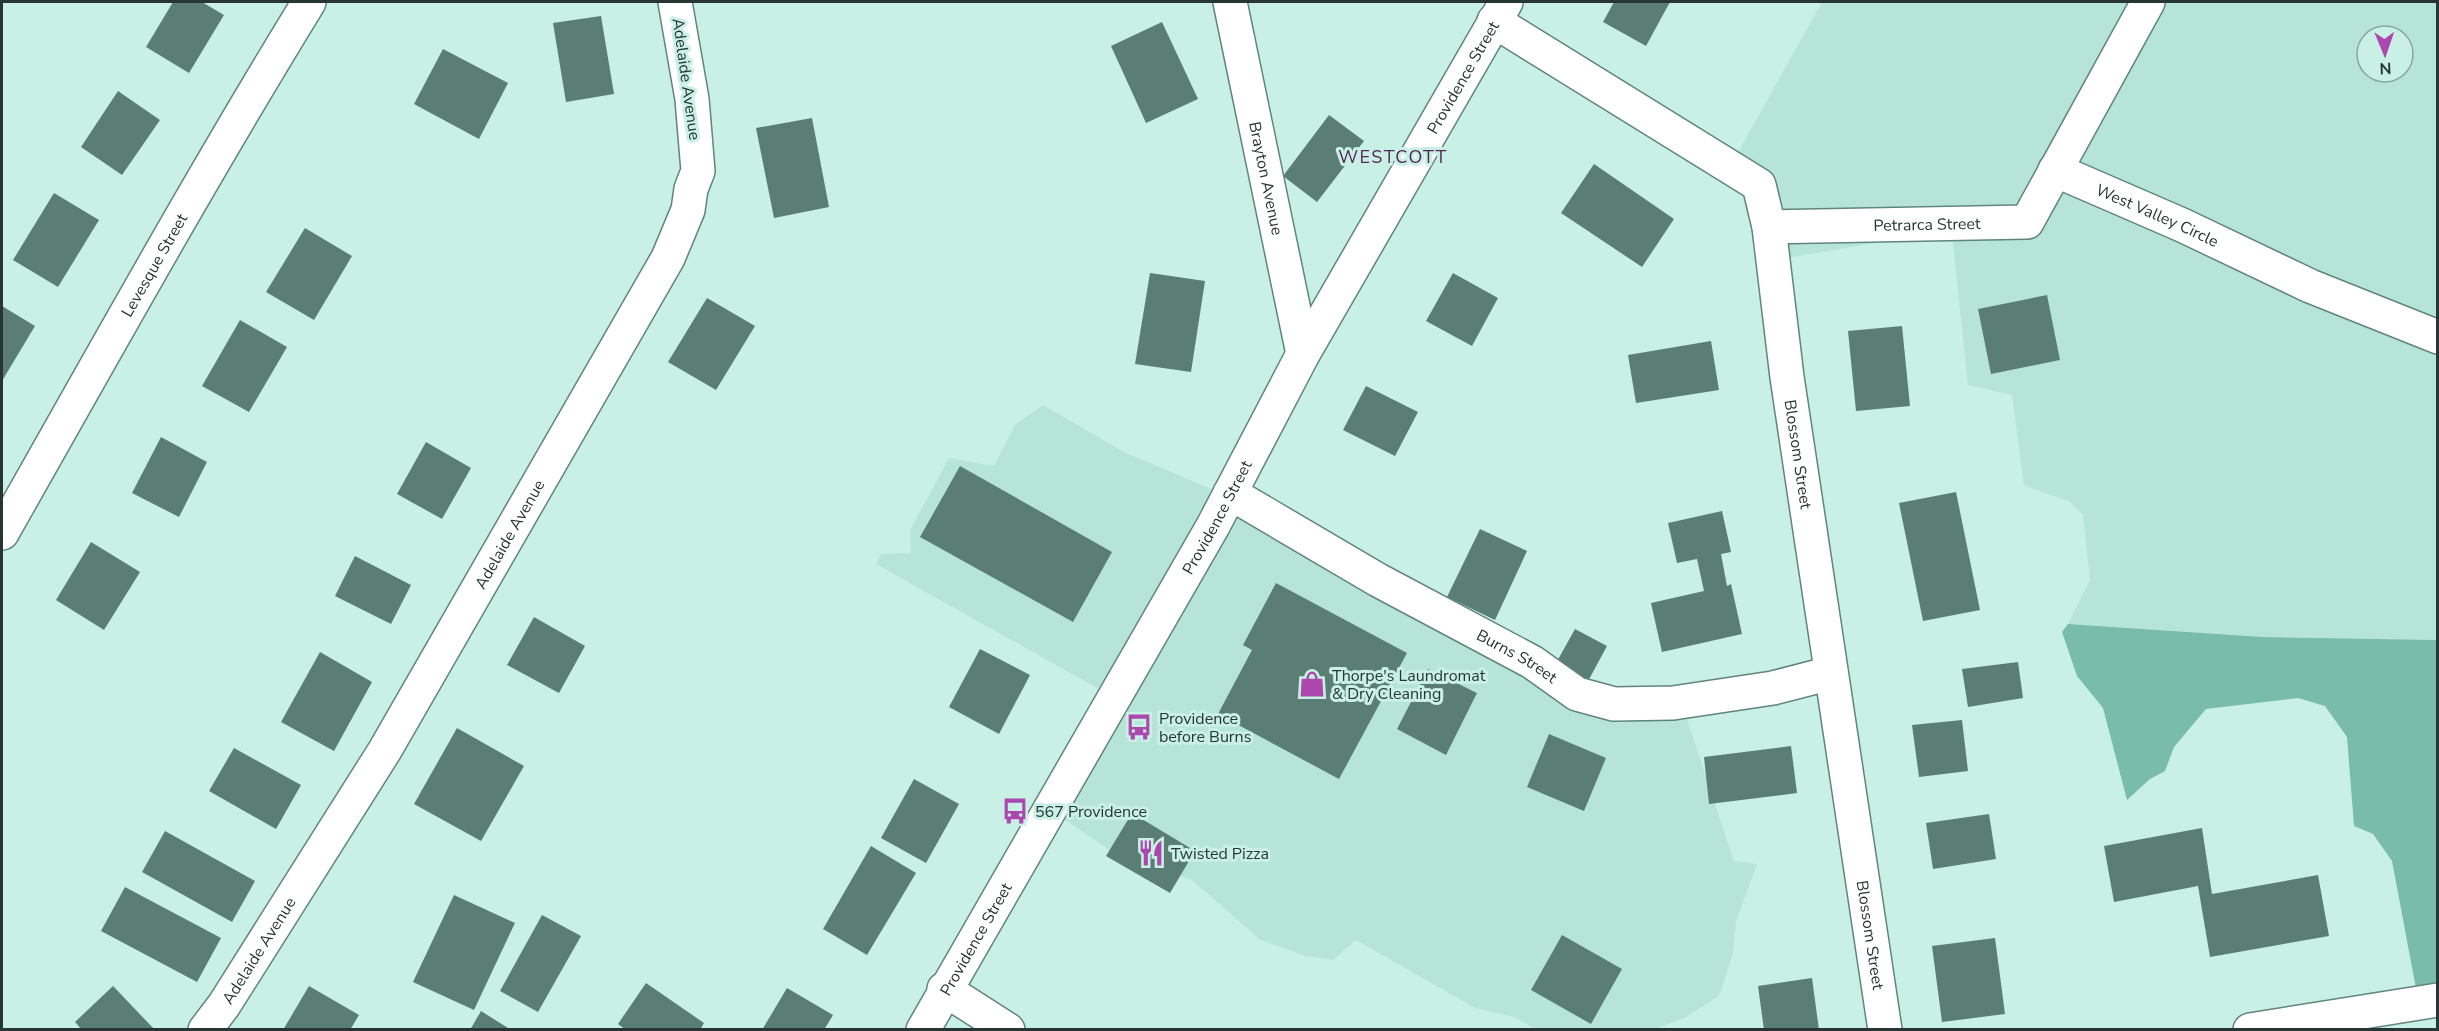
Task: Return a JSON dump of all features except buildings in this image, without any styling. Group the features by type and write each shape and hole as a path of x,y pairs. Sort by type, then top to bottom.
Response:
{"street":[{"name":"Levesque Street","path":"2,533 123,322 154,261 309,2"},
{"name":"Adelaide Avenue","path":"205,1029 224,1005 385,750 668,258 688,210 691,189 698,171 692,99 675,2"},
{"name":"Brayton Avenue","path":"1230,2 1303,354"},
{"path":"2055,170 2148,2"},
{"name":"Providence Street","path":"923,1029 1230,493 1303,354 1500,11"},
{"name":"Blossom Street","path":"1500,11 1758,184 1769,227 1786,378 1885,1029"},
{"name":"Petrarca Street","path":"1769,227 2027,222 2055,170"},
{"name":"West Valley Circle","path":"2055,170 2182,225 2310,285 2438,336"},
{"name":"Burns Street","path":"1230,493 1378,580 1532,662 1577,694 1614,704 1674,703 1773,688 1831,673"},
{"path":"944,989 1008,1029"},
{"path":"2250,1029 2325,1023 2438,1000"}],"shaded area":[{"path":"1822,2 2437,2 2437,640 2262,637 2068,624 2090,580 2083,515 2070,502 2024,485 2012,395 1968,385 1952,234 1936,233 1785,258 1731,165"},
{"path":"1043,405 1124,452 1223,494 1572,697 1683,707 1734,861 1757,864 1736,922 1733,953 1719,996 1684,1018 1656,1029 1535,1029 1514,1017 1475,1008 1356,940 1333,960 1306,956 1259,939 1192,880 1112,852 1051,810 1106,693 876,564 881,554 911,553 910,530 949,458 994,466 1015,425"},
{"path":"2068,624 2262,637 2437,640 2437,1003 2418,999 2392,861 2373,834 2354,826 2347,737 2325,706 2298,698 2206,709 2174,747 2165,771 2150,779 2127,800 2103,708 2077,676 2062,632"}],"place":[{"name":"Thorpe's Laundromat & Dry Cleaning","path":"1312,684"},
{"name":"Providence before Burns","path":"1139,727"},
{"name":"567 Providence","path":"1015,811"},
{"name":"Twisted Pizza","path":"1151,853"}],"district":[{"name":"WESTCOTT","path":"1393,157"}]}
